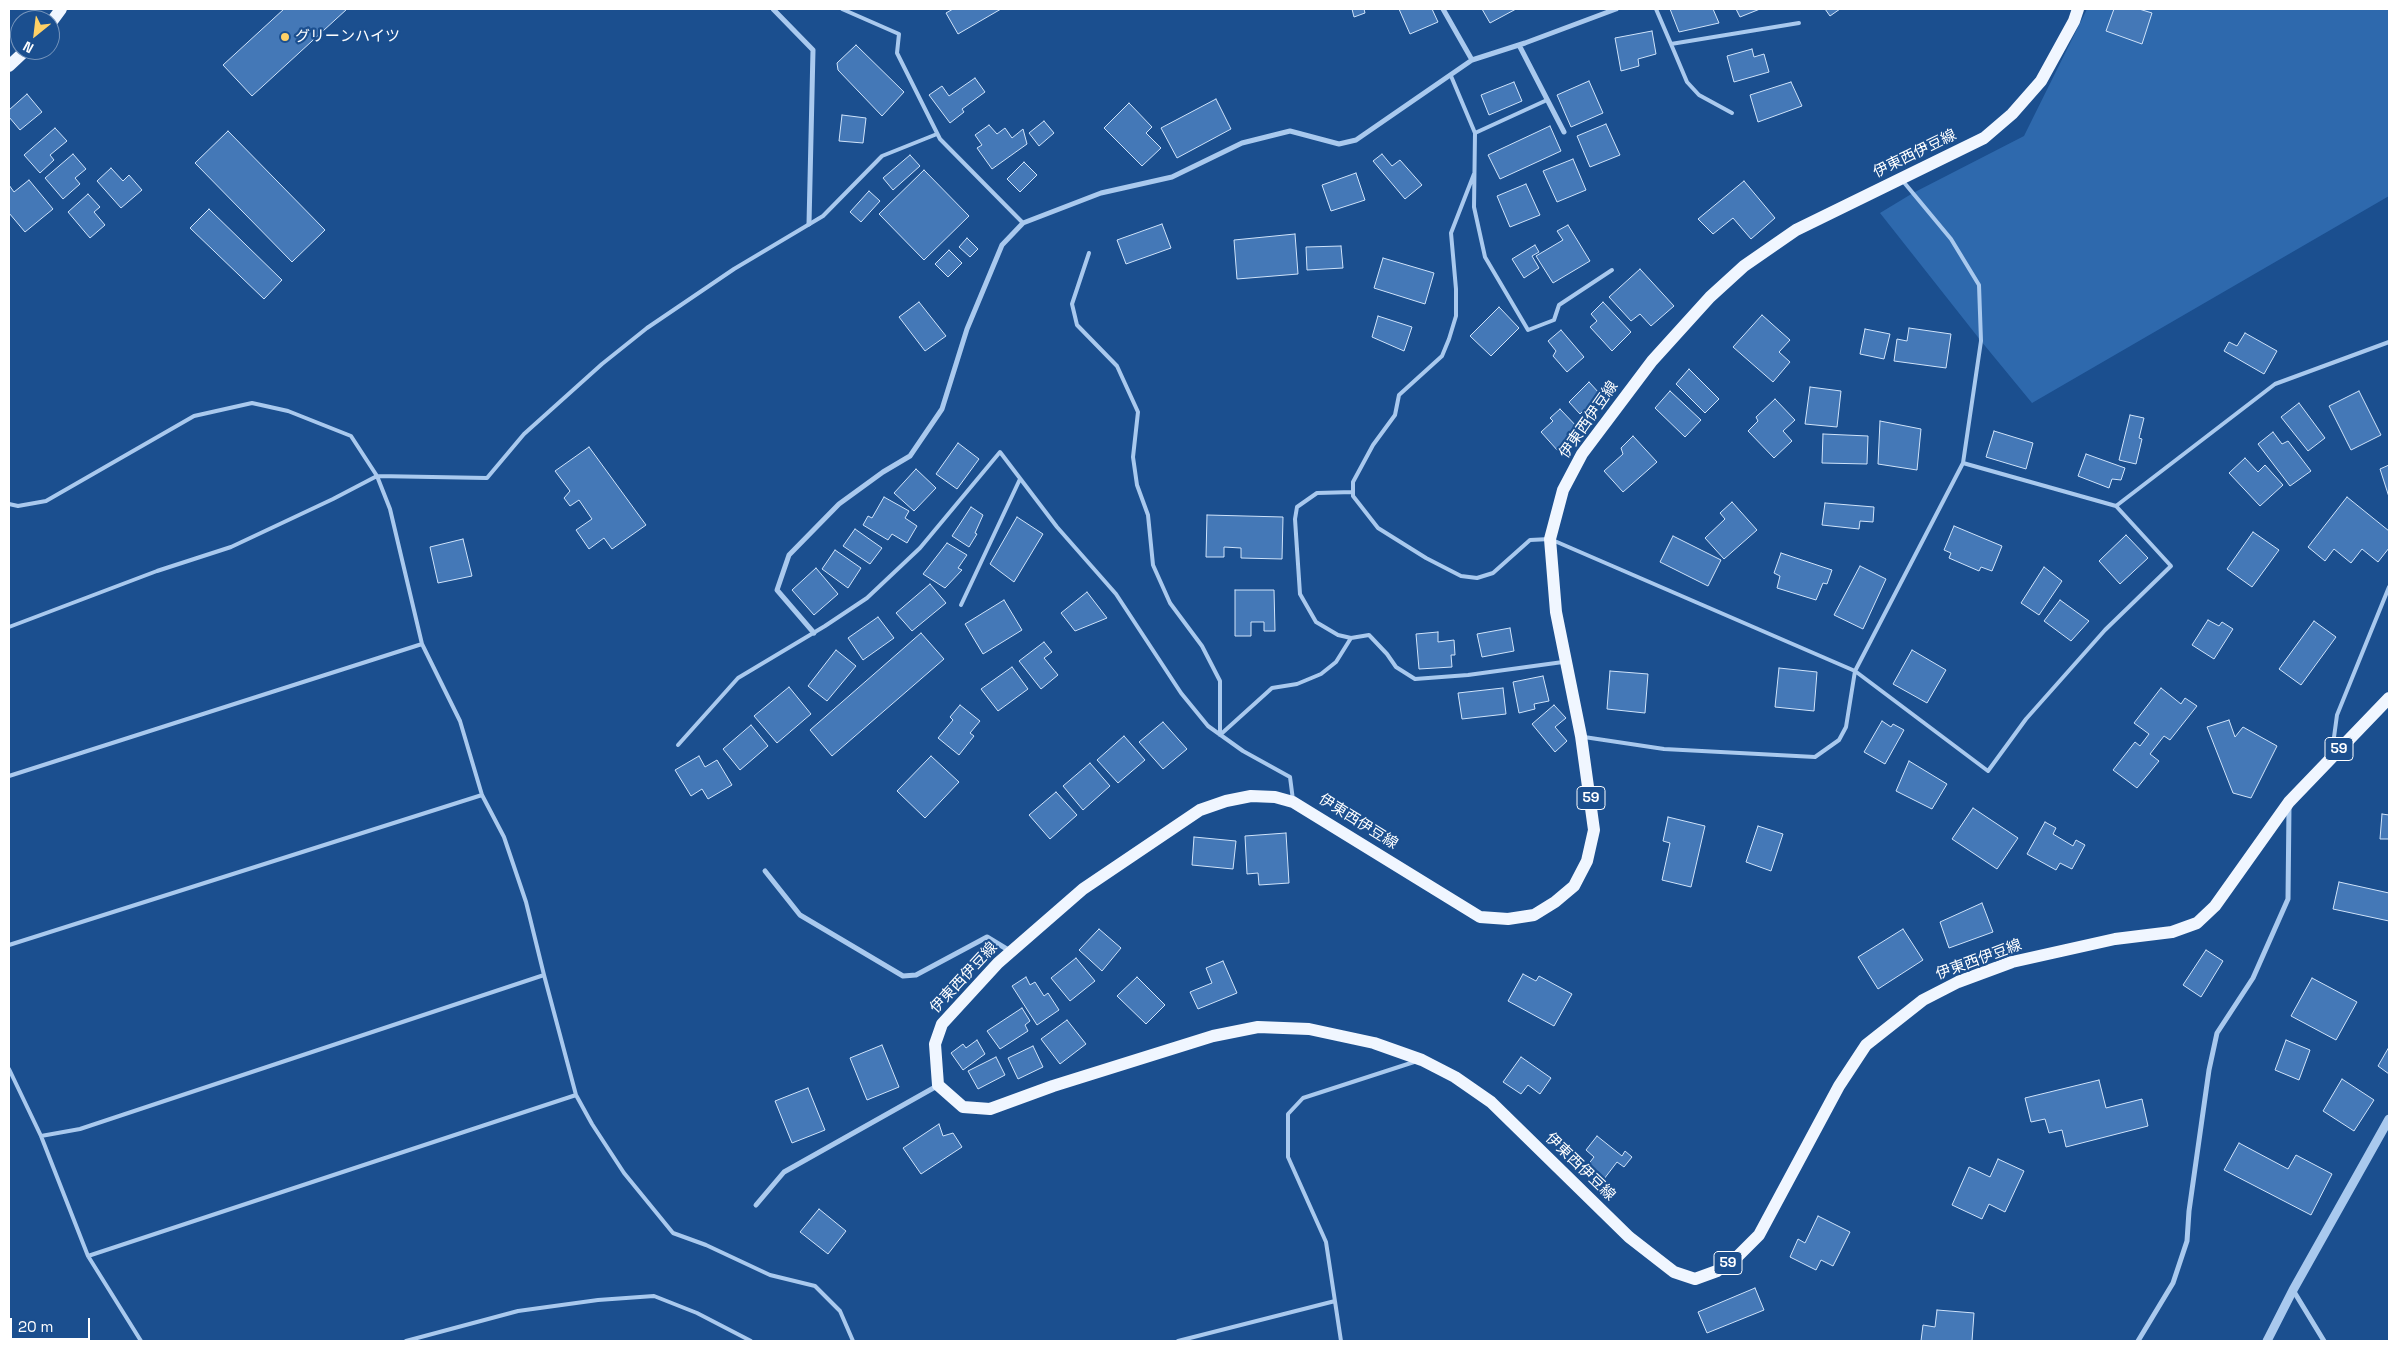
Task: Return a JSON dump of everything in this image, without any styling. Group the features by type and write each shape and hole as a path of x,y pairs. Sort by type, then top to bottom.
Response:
{"main road":[{"name":"伊東西伊豆線","path":"2078,9 2074,21 2041,82 2012,114 1984,138 1796,230 1744,266 1710,297 1652,361 1582,454 1564,490 1550,539 1553,585 1565,662 1582,736 1594,830 1587,861 1574,886 1555,902 1534,915 1508,919 1480,917 1293,802 1274,797 1251,796 1226,801 1200,810 1083,888 1011,952 942,1024 935,1044 938,1085 963,1107 990,1109 1053,1086 1214,1036 1258,1027 1309,1029 1374,1044 1422,1060 1455,1077 1491,1102 1628,1237 1674,1272 1695,1279 1736,1258 1758,1235 1839,1086 1866,1045 1923,1000 1958,982 2012,962 2116,939 2172,932 2197,923 2215,906 2289,802 2389,698"}],"street":[{"path":"773,9 812,50 809,224"},
{"path":"1443,9 1472,60"},
{"path":"814,633 777,590 789,555 839,504 883,472 910,456 942,409 967,329 1002,246 1023,223 1101,193 1172,177 1242,143 1290,131 1339,144 1356,140 1472,60 1519,45 1616,9"},
{"path":"1519,45 1564,132"},
{"path":"2138,1341 2173,1283 2187,1241 2189,1211 2209,1070 2217,1033 2253,978 2288,899 2289,802"},
{"path":"765,871 800,915 903,976 916,975 987,937 1011,952"},
{"path":"756,1205 784,1172 938,1085"},
{"path":"2267,1341 2293,1290 2389,1119"},
{"path":"2293,1290 2324,1341"}],"lane":[{"path":"842,9 899,34 897,53 940,139 1023,223"},
{"path":"1656,9 1687,82 1699,95 1732,113"},
{"path":"1671,44 1799,23"},
{"path":"1451,76 1475,133 1474,207 1485,257 1528,330 1554,320 1559,305 1612,270"},
{"path":"1475,133 1548,100"},
{"path":"9,627 157,571 231,547 377,476 487,478 524,434 602,364 647,328 734,269 822,216 882,156 937,134"},
{"path":"1474,174 1451,233 1456,289 1456,316 1449,339 1442,356 1399,395 1395,415 1373,444 1353,482 1353,496 1378,528 1426,558 1461,576 1477,578 1493,573 1530,540 1550,539 1856,671 1988,771 2026,719 2106,630 2171,566 2116,506 1964,463"},
{"path":"1582,736 1664,749 1815,758 1839,740 1846,727 1856,671 1964,463 1981,341 1979,285 1952,239 1901,179"},
{"path":"1089,253 1072,304 1077,325 1116,366 1138,412 1133,456 1137,485 1148,515 1153,565 1170,602 1202,646 1220,682 1220,734"},
{"path":"2116,506 2275,384 2389,342"},
{"path":"9,504 18,506 46,501 194,416 252,403 288,411 350,436 377,476 390,509 422,644 460,721 482,795 504,837 526,902 576,1094 592,1124 624,1173 674,1233 706,1245 770,1275 814,1286 840,1311 853,1341"},
{"path":"678,745 738,678 814,633 868,598 920,548 1000,452 1057,527 1116,594 1181,693 1208,726 1243,751 1290,777 1293,802"},
{"path":"962,604 1020,479"},
{"path":"1353,492 1317,493 1297,507 1295,519 1300,594 1316,622 1338,635 1351,638 1370,635 1387,654 1396,668 1415,679 1468,675 1565,662"},
{"path":"2332,756 2337,716 2389,587"},
{"path":"1220,734 1272,688 1297,684 1321,674 1336,662 1351,638"},
{"path":"9,776 422,644"},
{"path":"9,944 482,795"},
{"path":"41,1136 80,1129 544,975"},
{"path":"1341,1341 1326,1242 1288,1156 1288,1114 1303,1098 1422,1060"},
{"path":"9,1069 41,1136 88,1256 141,1341"},
{"path":"88,1256 576,1094"},
{"path":"406,1341 518,1311 598,1300 654,1296 697,1313 751,1341"},
{"path":"1178,1341 1335,1301"}],"shaded area":[{"path":"2087,9 2389,9 2389,196 2032,403 1880,213 1913,193 2024,136"}],"building":[{"name":"グリーンハイツ","path":"284,9 347,9 252,96 223,65"},
{"path":"953,9 1001,9 958,34 946,13"},
{"path":"1352,9 1364,9 1365,13 1354,17"},
{"path":"1399,9 1432,9 1438,22 1410,34"},
{"path":"1482,9 1516,9 1490,23"},
{"path":"1670,9 1713,9 1719,23 1679,32"},
{"path":"1736,9 1760,9 1740,17"},
{"path":"1825,9 1840,9 1830,16"},
{"path":"2114,9 2139,9 2152,13 2142,44 2106,31"},
{"path":"1652,31 1656,54 1638,59 1639,66 1621,71 1615,38"},
{"path":"856,45 904,92 882,116 838,70 837,63"},
{"path":"1752,49 1754,57 1764,54 1769,72 1734,82 1727,56"},
{"path":"975,78 985,92 962,109 964,112 950,123 929,95 942,86 949,96"},
{"path":"1589,81 1603,113 1571,127 1557,95"},
{"path":"1514,82 1522,101 1489,115 1481,95"},
{"path":"1791,82 1802,106 1758,122 1750,95"},
{"path":"27,94 42,112 20,130 9,117 9,110"},
{"path":"1216,99 1231,129 1177,158 1161,128"},
{"path":"1129,103 1152,127 1146,133 1161,148 1142,166 1104,128"},
{"path":"842,115 866,118 863,143 839,141"},
{"path":"1044,121 1054,133 1039,146 1029,133"},
{"path":"1606,124 1620,155 1590,167 1577,136"},
{"path":"989,125 997,134 1005,128 1012,138 1023,129 1027,144 992,169 977,148 982,145 975,135"},
{"path":"1550,126 1561,151 1500,179 1488,155"},
{"path":"55,128 67,141 50,155 54,160 40,173 24,155"},
{"path":"228,131 325,230 292,262 195,163"},
{"path":"73,154 86,169 75,178 80,184 63,199 45,178"},
{"path":"1382,154 1392,166 1400,160 1422,185 1405,199 1373,161"},
{"path":"910,155 920,166 893,190 883,178"},
{"path":"1573,159 1586,190 1557,202 1543,171"},
{"path":"1024,162 1037,175 1020,192 1007,179"},
{"path":"111,168 123,181 129,175 142,190 121,208 97,181"},
{"path":"924,170 969,216 924,260 879,214"},
{"path":"1356,173 1365,200 1331,211 1322,185"},
{"path":"29,180 53,209 25,232 9,213 9,185 14,192"},
{"path":"1744,181 1775,218 1751,239 1733,218 1713,234 1698,219"},
{"path":"1526,184 1540,215 1510,227 1497,196"},
{"path":"869,191 880,201 861,222 850,212"},
{"path":"88,194 100,207 94,212 105,225 90,238 68,212"},
{"path":"209,209 282,280 264,299 190,228"},
{"path":"1162,224 1171,248 1126,264 1117,240"},
{"path":"1568,225 1590,261 1553,283 1536,256 1563,240 1557,231"},
{"path":"1295,234 1298,274 1237,279 1234,240"},
{"path":"967,238 978,249 970,257 959,247"},
{"path":"1535,245 1539,252 1532,256 1539,268 1524,278 1512,259"},
{"path":"1341,246 1343,268 1307,270 1306,247"},
{"path":"949,250 962,263 948,277 935,264"},
{"path":"1383,258 1434,273 1425,304 1374,288"},
{"path":"1640,269 1674,306 1651,326 1640,314 1631,321 1609,297"},
{"path":"919,302 946,336 925,351 899,317"},
{"path":"1603,302 1631,332 1612,351 1590,327 1597,321 1591,314"},
{"path":"1499,307 1519,328 1491,356 1470,336"},
{"path":"1762,315 1790,340 1779,352 1790,362 1773,382 1733,347"},
{"path":"1378,316 1412,327 1404,351 1372,337"},
{"path":"1909,328 1951,334 1946,368 1894,361 1897,339 1907,341"},
{"path":"1865,329 1890,334 1884,359 1860,354"},
{"path":"1561,330 1584,357 1567,372 1553,356 1556,351 1548,341"},
{"path":"2245,333 2277,351 2264,374 2224,351 2229,342 2237,346"},
{"path":"1689,369 1719,399 1705,413 1676,384"},
{"path":"1589,382 1600,394 1580,414 1569,402"},
{"path":"1810,387 1841,391 1837,427 1805,424"},
{"path":"1670,391 1701,420 1685,437 1655,408"},
{"path":"2359,391 2381,435 2351,450 2329,406"},
{"path":"1775,399 1795,420 1783,431 1792,441 1774,458 1748,431 1758,421 1756,417"},
{"path":"2299,403 2325,438 2308,451 2281,417"},
{"path":"1560,409 1580,430 1558,451 1541,432 1553,421 1550,418"},
{"path":"2130,415 2144,418 2139,438 2142,439 2136,464 2119,460"},
{"path":"1880,421 1921,429 1917,470 1878,464"},
{"path":"1994,431 2033,443 2026,469 1986,457"},
{"path":"2273,432 2282,444 2288,441 2311,471 2290,486 2258,444"},
{"path":"1823,434 1868,436 1867,464 1822,463"},
{"path":"1633,436 1657,462 1623,492 1604,471 1623,454 1621,448"},
{"path":"958,443 979,459 957,489 936,474"},
{"path":"589,447 646,525 612,549 604,538 589,549 576,530 592,519 579,500 570,506 564,498 570,491 555,471"},
{"path":"2086,454 2125,468 2121,480 2112,479 2109,488 2078,476"},
{"path":"2245,458 2258,472 2265,465 2283,485 2260,506 2229,473"},
{"path":"2389,465 2389,497 2380,469"},
{"path":"916,469 936,488 914,511 894,493"},
{"path":"884,497 909,511 905,518 917,526 907,543 892,534 888,540 863,525 868,516 872,518"},
{"path":"2347,497 2389,531 2389,548 2378,562 2362,549 2351,563 2334,549 2325,561 2308,547"},
{"path":"1732,502 1757,530 1724,559 1705,538 1725,519 1720,513"},
{"path":"1825,503 1874,507 1873,522 1860,521 1859,529 1822,525"},
{"path":"971,507 983,515 975,533 977,534 969,547 952,536"},
{"path":"1207,515 1283,517 1282,559 1241,558 1241,548 1224,547 1224,557 1206,557"},
{"path":"1017,517 1043,534 1014,582 990,564"},
{"path":"1954,526 2002,546 1992,571 1981,567 1979,571 1949,558 1951,553 1944,550"},
{"path":"855,529 882,548 870,564 843,546"},
{"path":"2253,532 2279,550 2252,587 2227,569"},
{"path":"2126,535 2148,558 2120,584 2099,561"},
{"path":"1673,536 1721,560 1708,586 1660,562"},
{"path":"463,539 472,576 438,583 430,547"},
{"path":"947,543 967,555 958,568 962,570 945,588 923,574"},
{"path":"835,550 861,568 848,588 822,569"},
{"path":"1781,553 1832,570 1827,584 1823,583 1816,600 1777,588 1780,576 1774,573"},
{"path":"1860,566 1886,579 1863,629 1834,615"},
{"path":"2044,567 2062,581 2039,615 2021,603"},
{"path":"816,568 838,594 814,615 792,590"},
{"path":"930,584 946,603 912,631 896,613"},
{"path":"1235,590 1274,590 1275,631 1264,631 1264,622 1251,622 1251,636 1235,636"},
{"path":"1087,592 1107,618 1075,631 1061,613"},
{"path":"1004,600 1022,630 983,654 965,624"},
{"path":"2060,600 2089,621 2071,641 2044,621"},
{"path":"878,617 894,638 863,660 848,638"},
{"path":"2208,620 2219,626 2222,622 2233,629 2214,659 2192,645"},
{"path":"2314,621 2336,637 2301,685 2279,669"},
{"path":"1510,628 1514,651 1482,657 1477,634"},
{"path":"1438,632 1438,642 1454,640 1455,655 1451,655 1452,667 1419,669 1416,634"},
{"path":"921,633 944,659 832,756 810,730"},
{"path":"1044,642 1052,652 1044,658 1058,675 1041,689 1019,661"},
{"path":"836,650 856,666 827,701 808,686"},
{"path":"1912,650 1946,670 1927,703 1893,684"},
{"path":"1012,667 1028,689 998,711 981,689"},
{"path":"1779,668 1817,672 1814,711 1775,707"},
{"path":"1610,671 1648,674 1645,713 1607,709"},
{"path":"1543,676 1549,701 1534,704 1535,709 1519,713 1513,682"},
{"path":"789,687 811,714 777,743 754,716"},
{"path":"1503,688 1506,714 1462,719 1458,693"},
{"path":"2161,688 2181,704 2185,698 2197,706 2170,740 2164,736 2150,754 2159,761 2137,788 2113,770 2135,742 2140,746 2149,734 2134,723"},
{"path":"960,705 980,721 970,733 974,736 959,755 938,738 953,720 950,717"},
{"path":"1554,705 1566,718 1555,727 1567,741 1555,752 1532,724"},
{"path":"2229,720 2235,737 2243,727 2277,746 2251,798 2233,793 2207,727"},
{"path":"1882,721 1891,727 1893,724 1904,730 1885,764 1864,752"},
{"path":"1163,722 1187,749 1163,769 1139,742"},
{"path":"751,725 768,746 740,770 723,749"},
{"path":"1124,736 1145,760 1118,783 1097,760"},
{"path":"699,756 705,767 717,760 732,785 708,799 702,789 691,796 675,770"},
{"path":"931,756 959,782 925,818 897,791"},
{"path":"1909,761 1947,784 1932,809 1896,791"},
{"path":"1090,763 1110,786 1083,810 1063,786"},
{"path":"1056,792 1077,815 1050,839 1029,815"},
{"path":"1973,808 2018,838 1997,869 1952,839"},
{"path":"2382,814 2389,815 2389,839 2380,839"},
{"path":"1668,817 1705,826 1691,887 1662,880 1670,843 1663,841"},
{"path":"2045,822 2056,828 2053,834 2073,846 2076,840 2085,845 2072,869 2060,863 2056,870 2027,854"},
{"path":"1758,826 1783,834 1771,871 1746,862"},
{"path":"1286,833 1289,883 1259,885 1258,873 1247,874 1245,836"},
{"path":"1194,837 1236,841 1233,869 1192,865"},
{"path":"2339,882 2389,893 2389,921 2333,909"},
{"path":"1982,903 1993,932 1949,948 1940,922"},
{"path":"1099,929 1121,948 1102,971 1079,950"},
{"path":"1903,929 1923,960 1878,989 1858,957"},
{"path":"2206,950 2223,961 2201,997 2183,985"},
{"path":"1076,958 1095,981 1070,1001 1051,978"},
{"path":"1223,961 1237,993 1198,1009 1190,992 1212,983 1206,968"},
{"path":"1523,974 1536,981 1539,976 1572,994 1554,1026 1508,1001"},
{"path":"1026,977 1030,985 1035,982 1044,996 1048,993 1059,1010 1037,1025 1012,986"},
{"path":"1137,977 1165,1005 1146,1024 1117,996"},
{"path":"2312,978 2357,1002 2336,1040 2291,1016"},
{"path":"1022,1008 1030,1021 1025,1025 1028,1031 1000,1049 987,1031"},
{"path":"1067,1020 1086,1044 1060,1064 1041,1039"},
{"path":"977,1040 985,1054 963,1070 951,1053 963,1044 966,1048"},
{"path":"2286,1040 2310,1050 2299,1080 2275,1070"},
{"path":"882,1045 899,1087 867,1100 850,1058"},
{"path":"1033,1046 1043,1067 1018,1079 1008,1058"},
{"path":"2389,1047 2389,1074 2378,1066"},
{"path":"996,1057 1005,1075 978,1089 968,1071"},
{"path":"1521,1057 1551,1078 1540,1094 1528,1085 1521,1094 1503,1082"},
{"path":"2342,1079 2374,1100 2354,1131 2323,1111"},
{"path":"2099,1080 2106,1108 2142,1099 2148,1126 2066,1147 2062,1130 2049,1133 2045,1119 2031,1122 2025,1098"},
{"path":"808,1088 825,1130 792,1143 775,1101"},
{"path":"939,1124 943,1136 953,1133 962,1147 921,1174 903,1148"},
{"path":"1597,1136 1622,1156 1625,1151 1632,1157 1624,1167 1617,1162 1604,1179 1587,1166 1594,1157 1586,1150"},
{"path":"2239,1143 2288,1169 2296,1155 2332,1174 2311,1215 2224,1170"},
{"path":"1998,1159 2024,1171 2005,1212 1989,1204 1982,1219 1952,1205 1969,1167 1990,1177"},
{"path":"819,1209 846,1231 828,1254 800,1232"},
{"path":"1818,1216 1850,1232 1833,1266 1821,1260 1816,1270 1790,1257 1798,1239 1805,1243"},
{"path":"1755,1288 1764,1310 1707,1333 1698,1312"},
{"path":"1937,1310 1974,1313 1972,1341 1921,1341 1923,1325 1935,1327"}],"place":[{"name":"グリーンハイツ","path":"285,37"}]}
